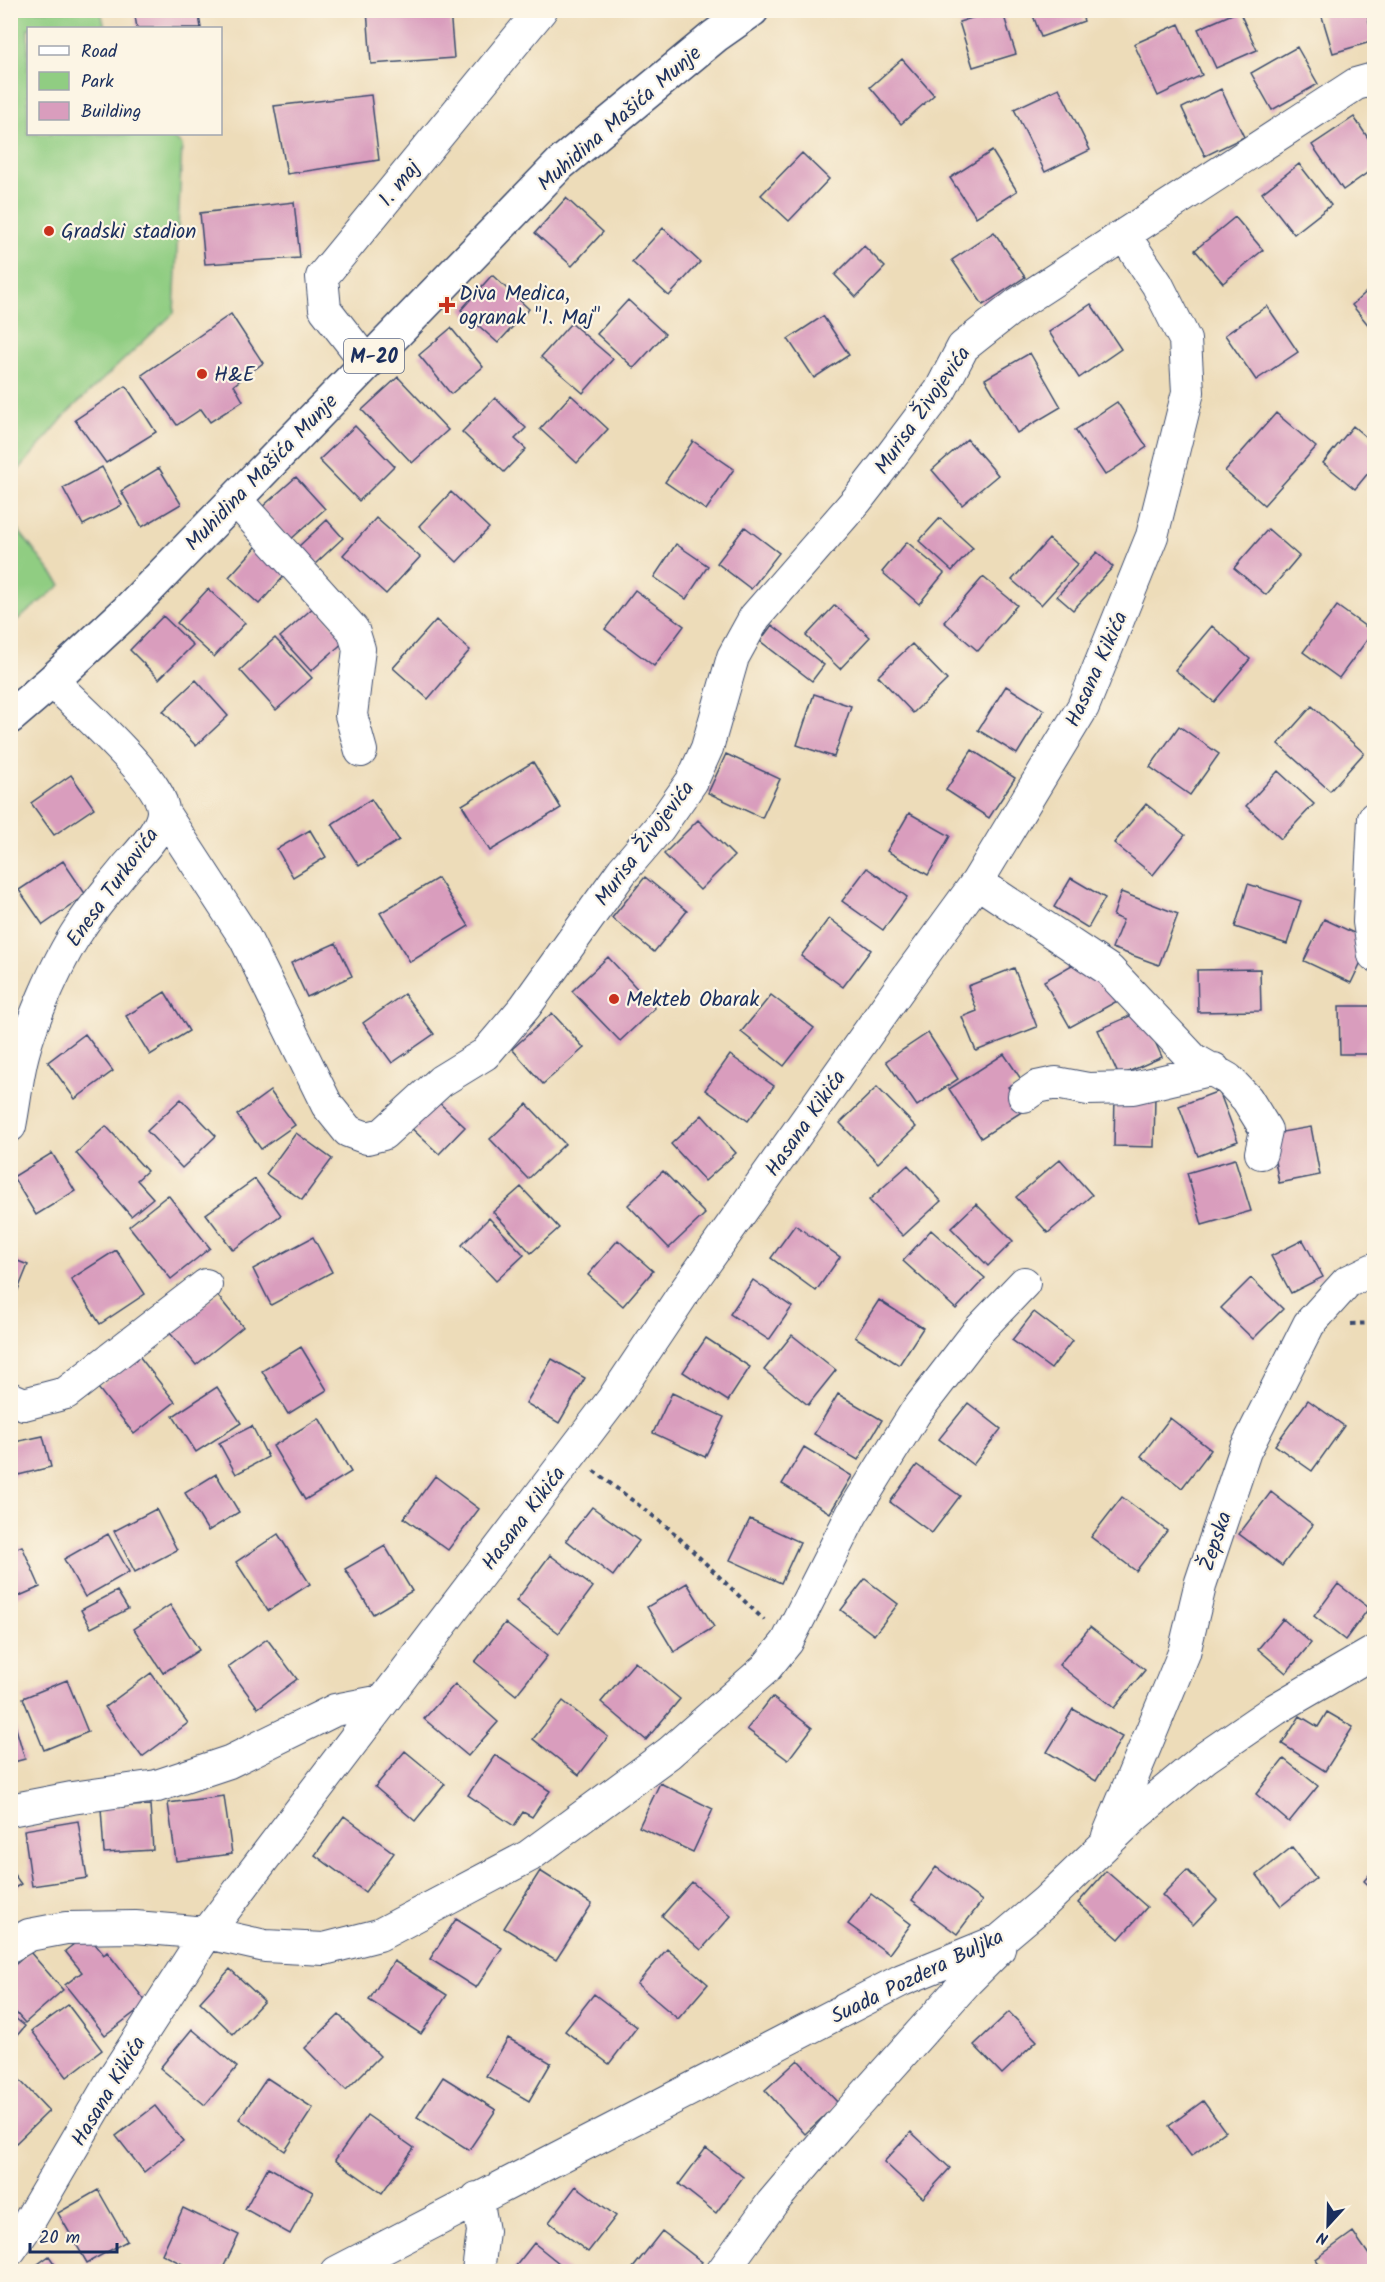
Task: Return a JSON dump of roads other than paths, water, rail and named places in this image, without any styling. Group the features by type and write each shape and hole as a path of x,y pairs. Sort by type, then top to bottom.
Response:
{"main road":[{"name":"Muhidina Mašića Munje","path":"10,717 126,612 560,164 715,36 752,10"}],"street":[{"name":"1. maj","path":"367,363 325,309 322,277 541,10"},
{"name":"Murisa Živojevića","path":"163,812 245,938 327,1105 348,1131 367,1138 383,1134 441,1081 485,1054 525,1007 622,870 659,828 692,781 707,748 733,657 755,617 857,500 885,464 940,391 963,347 1016,305 1356,84 1374,79"},
{"name":"Hasana Kikića","path":"10,2250 112,2080 207,1933 572,1454 977,882 1083,707 1152,536 1188,392 1185,340 1157,284 1124,235"},
{"path":"235,499 353,630 358,649 351,715 361,751"},
{"name":"Enesa Turkovića","path":"10,1126 20,1065 21,1034 79,928 152,839 163,812 161,803 147,779 110,737 52,681"},
{"path":"1374,818 1369,922 1374,955"},
{"path":"977,882 1109,970 1193,1059 1228,1079 1247,1099 1266,1130 1262,1153"},
{"path":"1024,1096 1037,1087 1056,1083 1088,1089 1133,1088 1214,1069"},
{"name":"Žepska","path":"1104,1844 1184,1653 1201,1582 1245,1451 1310,1324 1347,1282 1374,1269"},
{"path":"10,1946 29,1935 66,1928 135,1927 207,1933 265,1946 317,1949 379,1935 529,1856 669,1753 765,1669 787,1642 852,1514 915,1413 978,1330 1024,1283"},
{"path":"10,1398 24,1404 66,1393 206,1285"},
{"name":"Suada Pozdera Buljka","path":"337,2271 400,2241 477,2198 902,1980 1000,1940 1045,1902 1104,1844 1206,1756 1276,1709 1374,1652"},
{"path":"10,1810 72,1798 157,1786 229,1762 336,1710 382,1701"},
{"path":"722,2271 772,2203 839,2124 967,1981 999,1949 1000,1940"},
{"path":"477,2198 483,2231 478,2271"}],"place":[{"name":"Gradski stadion","path":"49,231"},
{"name":"Diva Medica, ogranak \"1. Maj\"","path":"447,305"},
{"name":"H&E","path":"202,374"},
{"name":"Mekteb Obarak","path":"614,999"}]}
